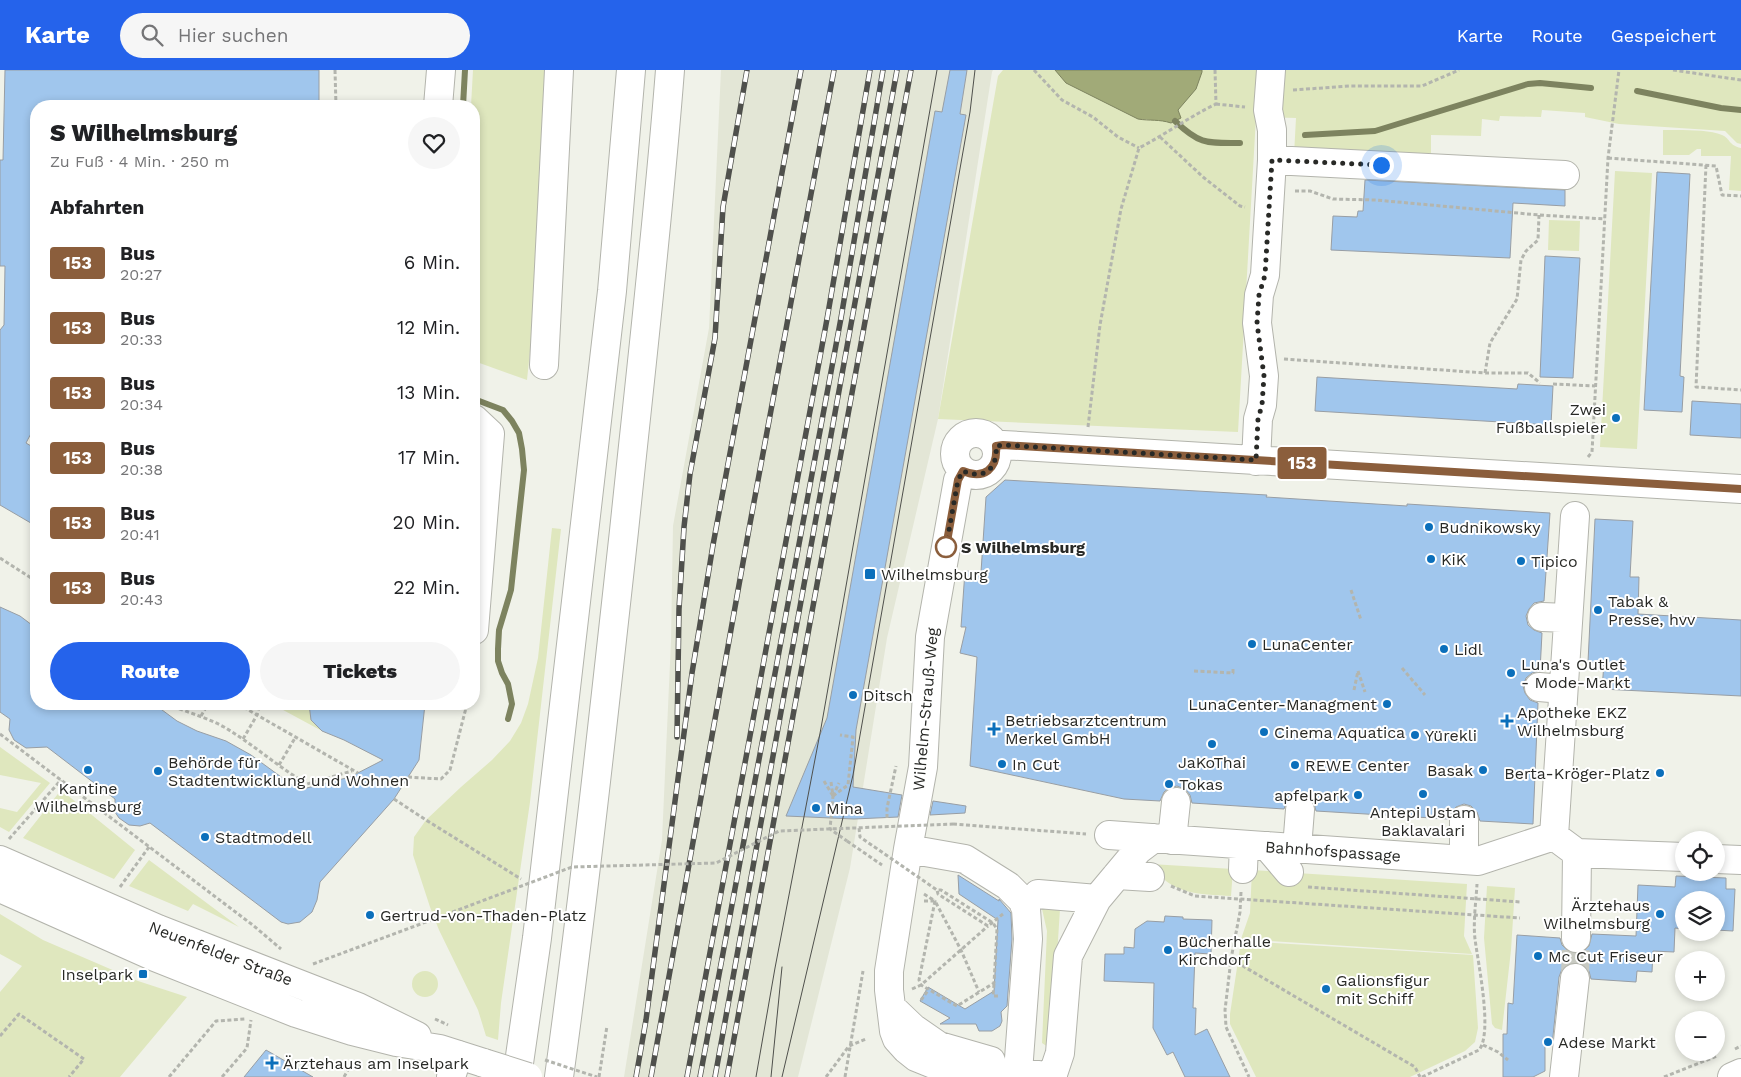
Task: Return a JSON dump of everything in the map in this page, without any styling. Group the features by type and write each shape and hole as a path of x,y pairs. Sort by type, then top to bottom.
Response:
{"main road":[{"path":"438,100 440,70"},
{"path":"544,365 559,70"},
{"path":"518,1077 537,938 612,291 632,70"},
{"path":"559,1077 578,941 604,707 660,196 670,70"},
{"path":"1256,460 1258,419 1262,405 1263,386 1257,323 1259,295 1265,275 1268,200 1272,160 1272,130 1268,110 1270,80"},
{"path":"1272,160 1565,175"},
{"path":"480,425 490,434 480,556"},
{"name":"Wilhelm-Strauß-Weg","path":"892,1008 889,990 889,971 923,767 930,637 958,480 963,471 971,475 988,471 994,464 997,455 996,446 1741,489"},
{"path":"1575,516 1555,618 1546,791 1554,836 1577,853 1675,857"},
{"path":"892,1008 913,1028 938,1046 989,1060 1018,1072 1052,1077 1060,1053 1068,956 1097,898 1138,850 1163,839 1176,802"},
{"path":"1293,860 1300,810"},
{"path":"1464,820 1474,876"},
{"name":"Bahnhofspassage","path":"1109,835 1163,839 1293,860 1474,876 1554,836"},
{"path":"908,849 965,859 1008,886 1022,900 1027,919 1028,939 1018,1072"},
{"name":"Neuenfelder Straße","path":"8,852 158,929 350,1004 398,1026 450,1060"},
{"path":"1576,938 1577,853"},
{"path":"1725,859 1741,860"},
{"path":"1117,875 1150,877"},
{"name":"Neuenfelder Straße","path":"0,888 155,957 296,1013 450,1060 484,1063 528,1077"},
{"path":"1038,894 1097,898"},
{"path":"1564,1077 1575,978"}],"path":[{"path":"335,70 336,100"},
{"path":"1034,70 1062,100 1093,117 1118,137 1140,148"},
{"path":"1087,450 1089,418 1102,316 1120,209 1140,148 1166,134 1189,117 1216,104 1215,70"},
{"path":"1270,80 1289,90 1350,86 1422,86 1459,70"},
{"path":"1579,480 1580,466 1592,452 1608,158 1619,70"},
{"path":"1673,70 1741,80"},
{"path":"1160,137 1203,177 1240,206 1310,191 1333,199 1376,200 1539,215 1605,218"},
{"path":"1608,158 1716,166 1722,195 1741,196"},
{"path":"1706,165 1696,387 1741,390"},
{"path":"1485,373 1490,343 1517,299 1521,260 1526,251 1538,240 1539,215"},
{"path":"1261,357 1485,373 1528,373 1540,383"},
{"path":"1553,384 1596,386"},
{"path":"1466,532 1466,524 1481,525"},
{"path":"0,558 30,576"},
{"path":"1351,590 1361,620"},
{"path":"1402,668 1425,695"},
{"path":"1194,671 1232,673 1233,669"},
{"path":"1354,690 1358,671 1365,692"},
{"path":"184,710 224,727 307,784 352,771"},
{"path":"200,716 204,710"},
{"path":"248,710 358,774"},
{"path":"243,739 258,710"},
{"path":"408,777 442,779 450,770 465,710"},
{"path":"0,734 254,926 281,950"},
{"path":"833,796 848,785 853,737 840,735"},
{"path":"279,765 296,738"},
{"path":"8,852 8,841 61,780"},
{"path":"824,780 833,796"},
{"path":"830,828 833,796 831,782"},
{"path":"833,796 839,783"},
{"path":"394,798 528,883"},
{"path":"888,805 889,799"},
{"path":"310,965 572,867 716,863 779,831 953,824 1109,835"},
{"path":"830,828 877,861"},
{"path":"859,828 860,837 988,926"},
{"path":"117,891 149,847"},
{"path":"1249,1077 1226,1027 1224,1010 1240,912 1240,900 1251,853"},
{"path":"1293,860 1300,883 1312,888 1474,876 1521,902"},
{"path":"1231,959 1415,1067 1421,1077 1479,1050 1483,1045 1486,1029 1475,938 1474,876"},
{"path":"1150,877 1195,896 1520,918"},
{"path":"939,891 993,922 997,929 993,996 1006,996"},
{"path":"920,901 934,901"},
{"path":"934,901 919,980 922,985 958,1006 994,983"},
{"path":"934,901 961,950 979,992"},
{"path":"892,1008 909,990 922,985 993,922"},
{"path":"921,1000 929,989"},
{"path":"0,1036 19,1014 84,1059 69,1077"},
{"path":"222,1077 247,1048 251,1019"},
{"path":"169,1077 216,1021"},
{"path":"598,1077 607,1026"},
{"path":"826,1077 849,1046 866,1039"},
{"path":"1483,1045 1498,1052 1508,1060"},
{"path":"845,1077 849,1046"},
{"path":"1664,1077 1730,1064 1741,1046"},
{"path":"344,1077 349,1068"}],"shaded area":[{"path":"473,70 548,70 533,322 527,380 480,363 480,100 471,100"},
{"path":"721,70 993,70 938,419 887,638 850,868 798,1077 624,1077 662,840 671,641 673,526 709,328"},
{"path":"1003,70 1741,70 1741,144 1737,143 1725,131 1619,124 1585,117 1585,113 1542,110 1541,117 1500,116 1499,121 1482,119 1481,136 1431,135 1431,153 1294,155 1296,118 1256,117 1238,432 938,419 998,76"},
{"path":"1055,70 1202,70 1202,72 1196,89 1178,110 1181,118 1171,123 1138,119 1066,83"},
{"path":"1663,130 1693,130 1716,133 1741,148 1741,191 1729,190 1731,156 1701,156 1701,149 1697,149 1689,155 1663,155"},
{"path":"1615,171 1652,173 1637,449 1600,447"},
{"path":"1549,220 1580,221 1579,251 1548,250"},
{"path":"552,528 561,529 530,802 501,1003 498,1040 486,1036 478,1010 439,930 413,855 414,837 426,820 492,760 510,741 521,723 528,704 538,658"},
{"path":"283,710 310,710 311,720 322,731"},
{"path":"0,747 50,783 9,832 0,827 0,808 17,812 41,783 0,775"},
{"path":"61,790 135,850 114,879 23,838"},
{"path":"149,860 239,927 193,904 188,911 129,886"},
{"path":"1151,864 1233,869 1231,896 1208,895 1176,887 1167,882"},
{"path":"1252,870 1467,884 1464,936 1472,954 1241,939 1250,913"},
{"path":"1487,886 1515,888 1511,950 1502,1030 1495,1028 1492,1024 1484,938"},
{"path":"1042,909 1060,909 1051,1049 1042,1043 1047,931"},
{"path":"0,914 43,940 138,981 187,997 120,1077 0,1077 0,992 22,966 0,954"},
{"path":"1241,941 1473,955 1478,1028 1475,1042 1465,1051 1410,1077 1256,1077 1230,1024"},
{"path":"425,971 435,974 438,984 435,994 425,997 415,994 412,984 415,974"}],"building":[{"path":"5,70 319,70 319,100 30,100 30,435 26,443 30,445 30,522 0,505 0,330 4,325 5,266 0,266 0,160 3,160"},
{"path":"950,70 967,70 960,114 966,115 856,730 853,787 902,795 898,817 854,819 786,816 827,718 935,111 942,112"},
{"path":"1657,172 1690,174 1680,376 1684,377 1682,412 1644,410"},
{"path":"1365,180 1565,190 1565,206 1513,203 1510,258 1331,250 1333,216 1357,217 1358,211 1363,211"},
{"path":"1545,256 1580,258 1573,378 1540,377"},
{"path":"1317,377 1517,389 1518,384 1553,386 1551,425 1315,411"},
{"path":"1692,401 1741,404 1741,438 1690,435"},
{"name":"LunaCenter","path":"1005,480 1267,495 1266,497 1407,506 1407,504 1550,513 1544,601 1534,603 1526,616 1528,625 1542,633 1540,671 1532,673 1526,678 1523,686 1530,700 1538,703 1533,824 1480,821 1477,812 1471,806 1464,804 1456,807 1451,812 1449,819 1316,811 1314,803 1309,797 1301,794 1293,796 1287,801 1284,809 1192,803 1190,795 1186,790 1177,786 1169,788 1164,792 1160,801 1124,799 970,766 977,657 960,653 966,627 961,627 965,571 981,572 986,497"},
{"path":"1595,519 1633,521 1630,577 1639,577 1638,614 1741,620 1741,696 1602,689 1604,663 1588,662"},
{"path":"0,607 20,616 30,624 30,710 162,710 177,721 197,731 226,741 251,755 299,790 350,777 383,760 322,731 311,720 310,710 424,710 419,760 394,799 320,882 317,900 312,912 300,922 288,924 281,922 150,823 140,826 129,825 119,818 115,812 115,799 47,747 26,748 14,740 9,730 10,719 0,712"},
{"path":"933,801 966,806 965,813 930,815"},
{"path":"958,875 999,901 999,899 1011,913 1012,939 1007,1006 1001,1012 1002,1021 1000,1026 992,1031 979,1031 976,1024 940,1024 950,1018 920,1001 928,987 965,1009 994,991 998,920 959,894"},
{"path":"1726,878 1726,889 1735,889 1733,931 1725,931 1725,891 1675,891 1674,952 1653,951 1652,972 1637,971 1636,982 1591,979 1589,971 1584,965 1576,962 1568,964 1562,969 1559,977 1552,1046 1545,1046 1545,1071 1533,1077 1503,1077 1503,1034 1507,1034 1508,1003 1513,1004 1517,935 1560,938 1562,945 1568,951 1576,954 1584,951 1589,946 1592,934 1636,936 1638,885 1675,887 1676,881 1725,881"},
{"path":"1165,916 1212,920 1211,954 1195,953 1193,1008 1196,1008 1195,1035 1207,1029 1230,1077 1185,1077 1173,1052 1167,1055 1153,1028 1154,983 1104,981 1105,954 1124,954 1124,947 1134,948 1135,929 1147,921 1164,922"},
{"name":"Ärztehaus am Inselpark","path":"266,1050 313,1077 244,1077"}],"waterway":[{"path":"463,100 465,70"},
{"path":"1305,135 1375,131 1528,84 1540,83 1591,88"},
{"path":"1637,91 1721,108 1741,110"},
{"path":"1175,121 1198,139 1219,143 1240,143"},
{"path":"480,401 503,410 512,421 519,433 524,470 511,590 499,630 498,661 508,684 512,704 508,719"}],"tunnel":[{"path":"1575,978 1576,938"}],"tram line":[{"path":"756,1077 821,728 937,70"},
{"path":"782,1077 853,775 970,112 975,70"},
{"path":"771,1077 782,967"}],"railway":[{"path":"677,737 679,609 684,527 690,474 715,338 723,207 747,70"},
{"path":"636,1077 646,1020 692,673 713,545 801,70"},
{"path":"651,1077 749,529 834,70"},
{"path":"687,1077 827,319 870,70"},
{"path":"700,1077 841,318 883,70"},
{"path":"715,1077 897,70"},
{"path":"727,1077 911,70"}],"bus line":[{"name":"153","path":"946,547 958,480 963,471 971,475 988,471 994,464 997,455 996,446 1003,445 1741,489"}],"place":[{"name":"Zwei Fußballspieler","path":"1616,418"},
{"name":"Budnikowsky","path":"1429,527"},
{"name":"S Wilhelmsburg","path":"946,547"},
{"name":"KiK","path":"1431,559"},
{"name":"Tipico","path":"1521,561"},
{"name":"Wilhelmsburg","path":"870,574"},
{"name":"Tabak & Presse, hvv","path":"1598,610"},
{"name":"LunaCenter","path":"1252,644"},
{"name":"Lidl","path":"1444,649"},
{"name":"Luna's Outlet - Mode-Markt","path":"1511,673"},
{"name":"Ditsch","path":"853,695"},
{"name":"LunaCenter-Managment","path":"1387,704"},
{"name":"Apotheke EKZ Wilhelmsburg","path":"1507,721"},
{"name":"Betriebsarztcentrum Merkel GmbH","path":"994,729"},
{"name":"Cinema Aquatica","path":"1264,732"},
{"name":"Yürekli","path":"1415,735"},
{"name":"JaKoThai","path":"1212,744"},
{"name":"In Cut","path":"1002,764"},
{"name":"REWE Center","path":"1295,765"},
{"name":"Kantine Wilhelmsburg","path":"88,770"},
{"name":"Basak","path":"1483,770"},
{"name":"Behörde für Stadtentwicklung und Wohnen","path":"158,771"},
{"name":"Berta-Kröger-Platz","path":"1660,773"},
{"name":"Tokas","path":"1169,784"},
{"name":"Antepi Ustam Baklavalari","path":"1423,794"},
{"name":"apfelpark","path":"1358,795"},
{"name":"Mina","path":"816,808"},
{"name":"Stadtmodell","path":"205,837"},
{"name":"Ärztehaus Wilhelmsburg","path":"1660,914"},
{"name":"Gertrud-von-Thaden-Platz","path":"370,915"},
{"name":"Bücherhalle Kirchdorf","path":"1168,950"},
{"name":"Mc Cut Friseur","path":"1538,956"},
{"name":"Inselpark","path":"143,974"},
{"name":"Galionsfigur mit Schiff","path":"1326,989"},
{"name":"Adese Markt","path":"1548,1042"},
{"name":"Ärztehaus am Inselpark","path":"272,1063"}],"route":[{"path":"946,547 958,480 963,471 971,475 988,471 994,464 997,455 996,446 1256,460 1258,419 1262,405 1264,376 1257,323 1259,295 1265,275 1272,160 1381,165"}]}
